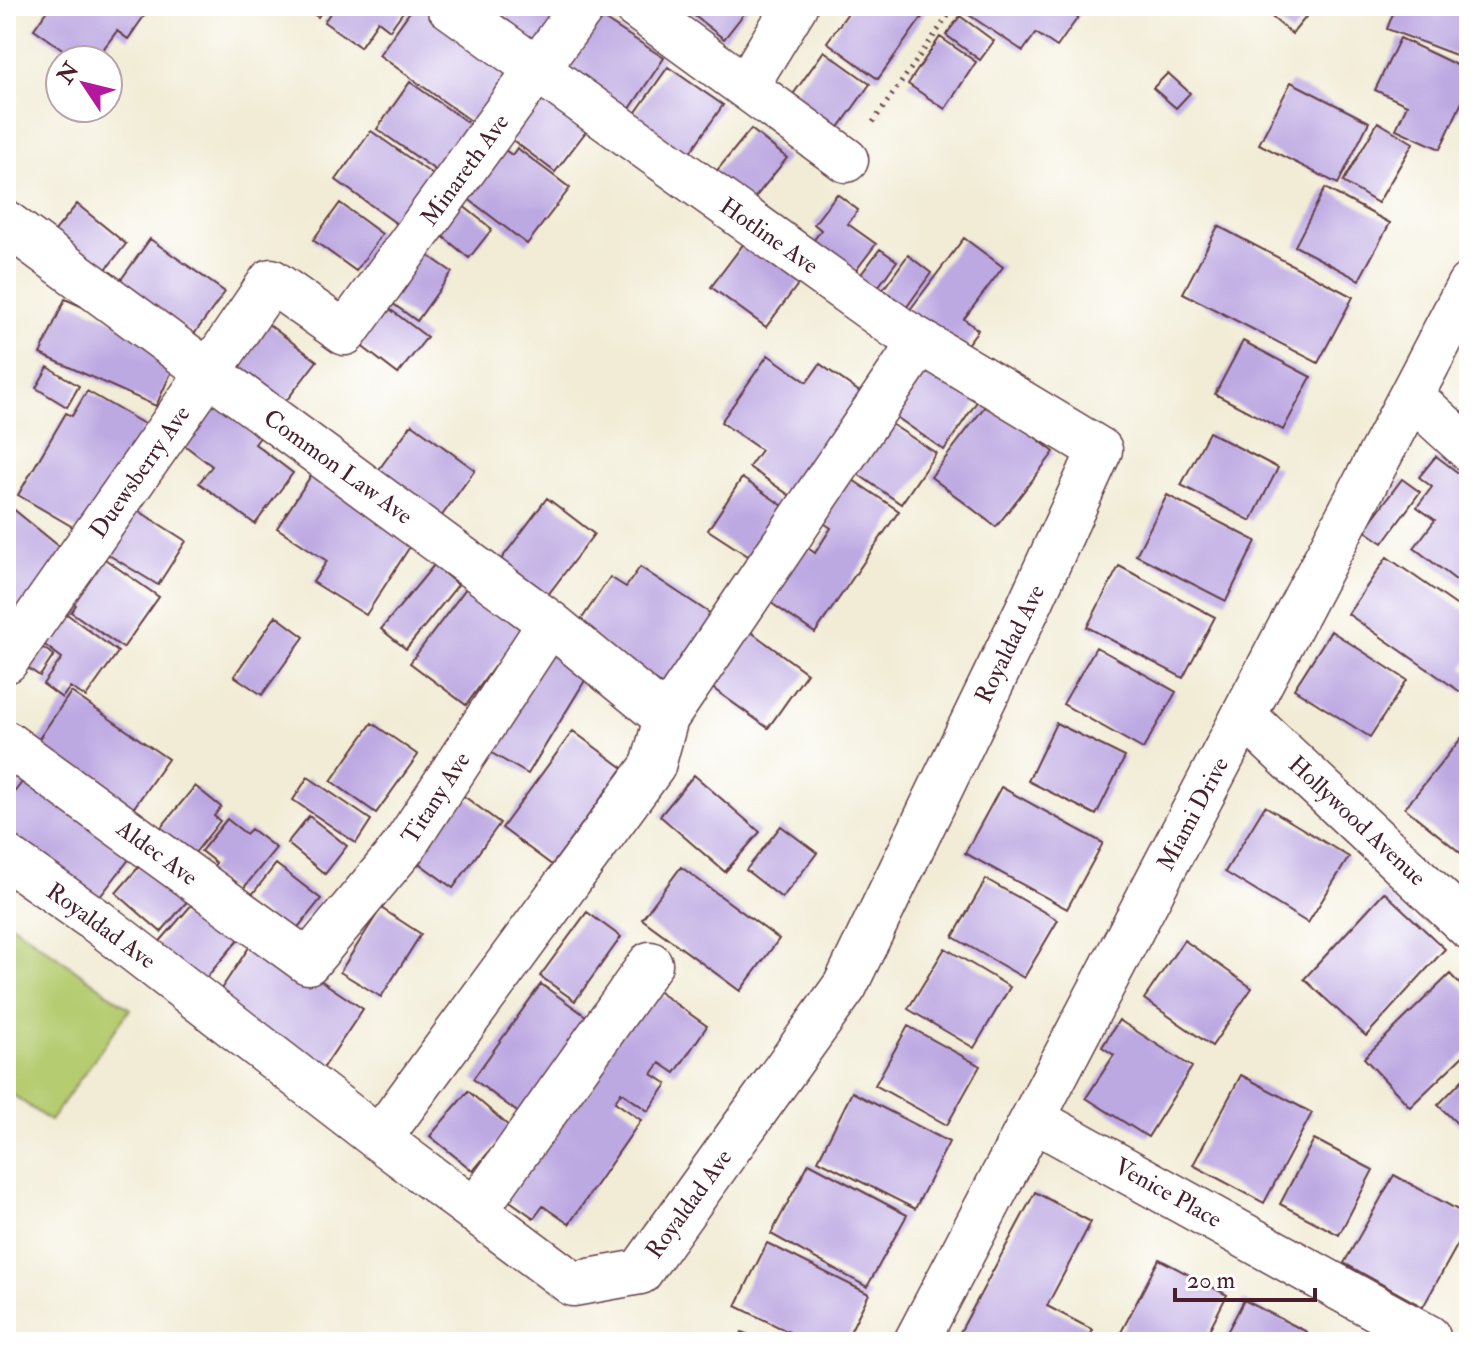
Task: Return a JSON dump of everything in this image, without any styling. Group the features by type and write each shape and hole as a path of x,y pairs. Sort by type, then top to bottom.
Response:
{"street":[{"name":"Hotline Ave","path":"449,6 920,343 1100,450"},
{"name":"Minareth Ave","path":"271,281 345,333 583,6"},
{"path":"635,6 846,160"},
{"path":"746,86 795,6"},
{"name":"Common Law Ave","path":"6,223 550,623 666,718"},
{"name":"Duewsberry Ave","path":"6,661 271,281"},
{"name":"Miami Drive","path":"916,1342 1469,285"},
{"path":"379,1139 653,766 666,718 920,343"},
{"path":"1411,396 1469,449"},
{"name":"Royaldad Ave","path":"6,857 97,921 573,1284 640,1272 845,986 1022,622 1100,450"},
{"name":"Titany Ave","path":"308,962 402,849 550,623"},
{"name":"Hollywood Avenue","path":"1244,716 1469,927"},
{"name":"Aldec Ave","path":"6,743 308,962"},
{"path":"475,1211 650,964"},
{"name":"Venice Place","path":"1033,1119 1428,1337"}],"green space":[{"path":"6,920 130,1009 50,1121 6,1090"}],"building":[{"path":"50,6 151,6 128,39 117,31 107,44 55,44 34,29"},
{"path":"301,6 325,6 318,17"},
{"path":"335,6 407,6 390,30 378,21 360,47 324,22"},
{"path":"414,6 422,6 518,76 481,128 379,55"},
{"path":"463,6 570,6 533,58"},
{"path":"682,6 750,6 724,39"},
{"path":"853,6 930,6 878,79 827,42"},
{"path":"962,6 1086,6 1057,47 1036,33 1023,51 960,9"},
{"path":"1259,6 1315,6 1292,34"},
{"path":"1396,6 1469,6 1469,60 1387,29"},
{"path":"593,12 664,58 623,119 552,72"},
{"path":"960,16 994,41 980,60 946,35"},
{"path":"940,37 976,62 945,109 908,84"},
{"path":"1400,38 1469,71 1469,87 1440,149 1396,129 1407,105 1375,90"},
{"path":"824,51 870,84 835,133 789,100"},
{"path":"668,67 723,105 684,161 629,122"},
{"path":"1168,73 1190,93 1176,108 1153,88"},
{"path":"410,82 474,127 441,174 377,129"},
{"path":"1291,82 1369,122 1338,184 1259,144"},
{"path":"534,89 588,129 555,172 502,132"},
{"path":"1378,122 1413,143 1378,203 1343,182"},
{"path":"751,129 787,158 745,210 709,180"},
{"path":"371,131 436,177 400,226 336,180"},
{"path":"495,143 512,155 517,148 570,188 527,244 458,191"},
{"path":"1325,188 1390,223 1359,280 1295,246"},
{"path":"837,194 858,210 848,224 876,244 850,278 809,247 821,230 814,224"},
{"path":"457,201 492,229 469,258 434,229"},
{"path":"340,203 382,234 356,271 313,240"},
{"path":"77,204 126,244 99,278 49,238"},
{"path":"1218,226 1353,297 1318,363 1183,293"},
{"path":"748,238 802,279 766,327 711,287"},
{"path":"964,238 1003,267 964,319 978,330 956,359 903,319"},
{"path":"150,239 225,292 194,334 120,281"},
{"path":"419,249 452,272 417,321 385,298"},
{"path":"880,249 897,261 870,298 853,285"},
{"path":"908,255 931,273 901,315 877,298"},
{"path":"65,299 181,351 156,406 40,354"},
{"path":"379,301 427,337 398,374 351,338"},
{"path":"260,318 317,361 279,410 223,368"},
{"path":"1243,341 1311,377 1283,430 1215,394"},
{"path":"768,355 807,382 820,364 871,400 799,502 749,467 761,450 721,422"},
{"path":"930,366 978,400 944,450 895,416"},
{"path":"48,367 79,386 67,407 36,388"},
{"path":"212,388 267,428 255,444 293,473 255,524 199,483 212,466 175,438"},
{"path":"87,391 146,425 83,533 18,495 66,413 72,416"},
{"path":"989,401 1054,452 996,527 931,477"},
{"path":"885,420 936,453 901,504 852,470"},
{"path":"412,424 475,470 435,525 372,479"},
{"path":"1209,432 1278,468 1251,521 1181,485"},
{"path":"1436,456 1469,481 1469,590 1414,548 1435,520 1417,507 1432,487 1419,477"},
{"path":"316,468 418,534 366,615 313,582 327,561 277,528"},
{"path":"841,472 899,511 815,633 758,594 795,539 815,553 831,528 812,515"},
{"path":"742,478 795,514 762,565 708,530"},
{"path":"1402,479 1420,492 1383,543 1364,530"},
{"path":"1167,495 1256,541 1226,601 1136,555"},
{"path":"547,498 594,534 544,600 497,565"},
{"path":"123,501 186,541 158,585 94,546"},
{"path":"12,508 66,552 6,627 6,516"},
{"path":"92,550 159,597 123,648 71,612 76,605 61,594"},
{"path":"1387,557 1469,614 1469,659 1463,668 1469,673 1469,684 1462,693 1348,614"},
{"path":"434,565 458,585 406,649 381,629"},
{"path":"1119,566 1215,617 1183,678 1087,627"},
{"path":"640,567 720,620 671,691 577,626 610,577 626,587"},
{"path":"473,579 528,621 466,705 410,663"},
{"path":"52,603 118,652 86,697 70,687 62,698 43,684 62,658 30,634"},
{"path":"276,616 304,637 262,695 234,676"},
{"path":"740,624 807,673 768,728 700,679"},
{"path":"1331,631 1407,680 1370,737 1294,689"},
{"path":"27,638 54,655 40,676 13,658"},
{"path":"545,641 592,669 528,774 481,747"},
{"path":"1096,647 1176,692 1143,749 1063,704"},
{"path":"71,692 168,759 130,813 34,746"},
{"path":"372,723 418,755 376,813 331,781"},
{"path":"1056,723 1125,757 1096,815 1028,781"},
{"path":"573,731 623,768 552,865 502,828"},
{"path":"1467,731 1469,845 1462,854 1405,808"},
{"path":"33,768 137,849 92,907 6,840 6,803"},
{"path":"694,775 760,832 725,872 660,816"},
{"path":"308,777 371,820 356,843 293,800"},
{"path":"195,786 221,807 214,816 220,821 194,854 153,837"},
{"path":"1001,787 1103,843 1067,909 965,853"},
{"path":"453,788 500,823 453,888 405,853"},
{"path":"1265,806 1349,857 1308,923 1225,872"},
{"path":"309,816 347,846 325,874 287,843"},
{"path":"227,819 246,834 251,829 276,848 238,895 209,872 216,863 201,851"},
{"path":"781,826 817,853 782,898 746,870"},
{"path":"150,854 195,892 161,932 116,893"},
{"path":"276,864 321,899 291,936 247,901"},
{"path":"681,867 779,939 740,991 642,919"},
{"path":"986,879 1058,920 1024,978 953,937"},
{"path":"1384,892 1445,949 1366,1036 1304,979"},
{"path":"201,894 245,932 201,984 156,946"},
{"path":"381,908 421,934 381,997 340,972"},
{"path":"587,912 621,937 575,1001 540,976"},
{"path":"256,937 363,1009 322,1070 215,998"},
{"path":"1184,940 1252,988 1212,1046 1144,999"},
{"path":"945,948 1010,987 974,1048 908,1009"},
{"path":"1450,974 1469,994 1469,1050 1410,1107 1364,1058"},
{"path":"646,983 707,1026 675,1073 660,1063 652,1074 667,1084 648,1111 621,1092 615,1102 641,1120 569,1224 543,1206 534,1218 500,1194"},
{"path":"541,984 590,1019 520,1114 473,1079"},
{"path":"1119,1020 1192,1067 1148,1137 1086,1098 1114,1055 1102,1047"},
{"path":"908,1026 980,1066 947,1125 875,1085"},
{"path":"1469,1073 1469,1135 1438,1105"},
{"path":"1241,1075 1312,1113 1264,1203 1193,1165"},
{"path":"468,1091 510,1127 473,1171 430,1136"},
{"path":"852,1092 949,1142 915,1209 818,1160"},
{"path":"1314,1139 1373,1170 1339,1235 1280,1204"},
{"path":"809,1163 907,1215 867,1287 771,1234"},
{"path":"1394,1175 1469,1216 1469,1224 1423,1307 1344,1263"},
{"path":"1035,1192 1091,1222 1047,1306 1093,1330 1087,1342 968,1342 958,1336"},
{"path":"767,1243 869,1294 845,1342 809,1342 736,1306"},
{"path":"1159,1259 1227,1295 1203,1342 1116,1342"},
{"path":"1244,1300 1307,1332 1301,1342 1222,1342"},
{"path":"742,1332 762,1342 737,1342"}]}
